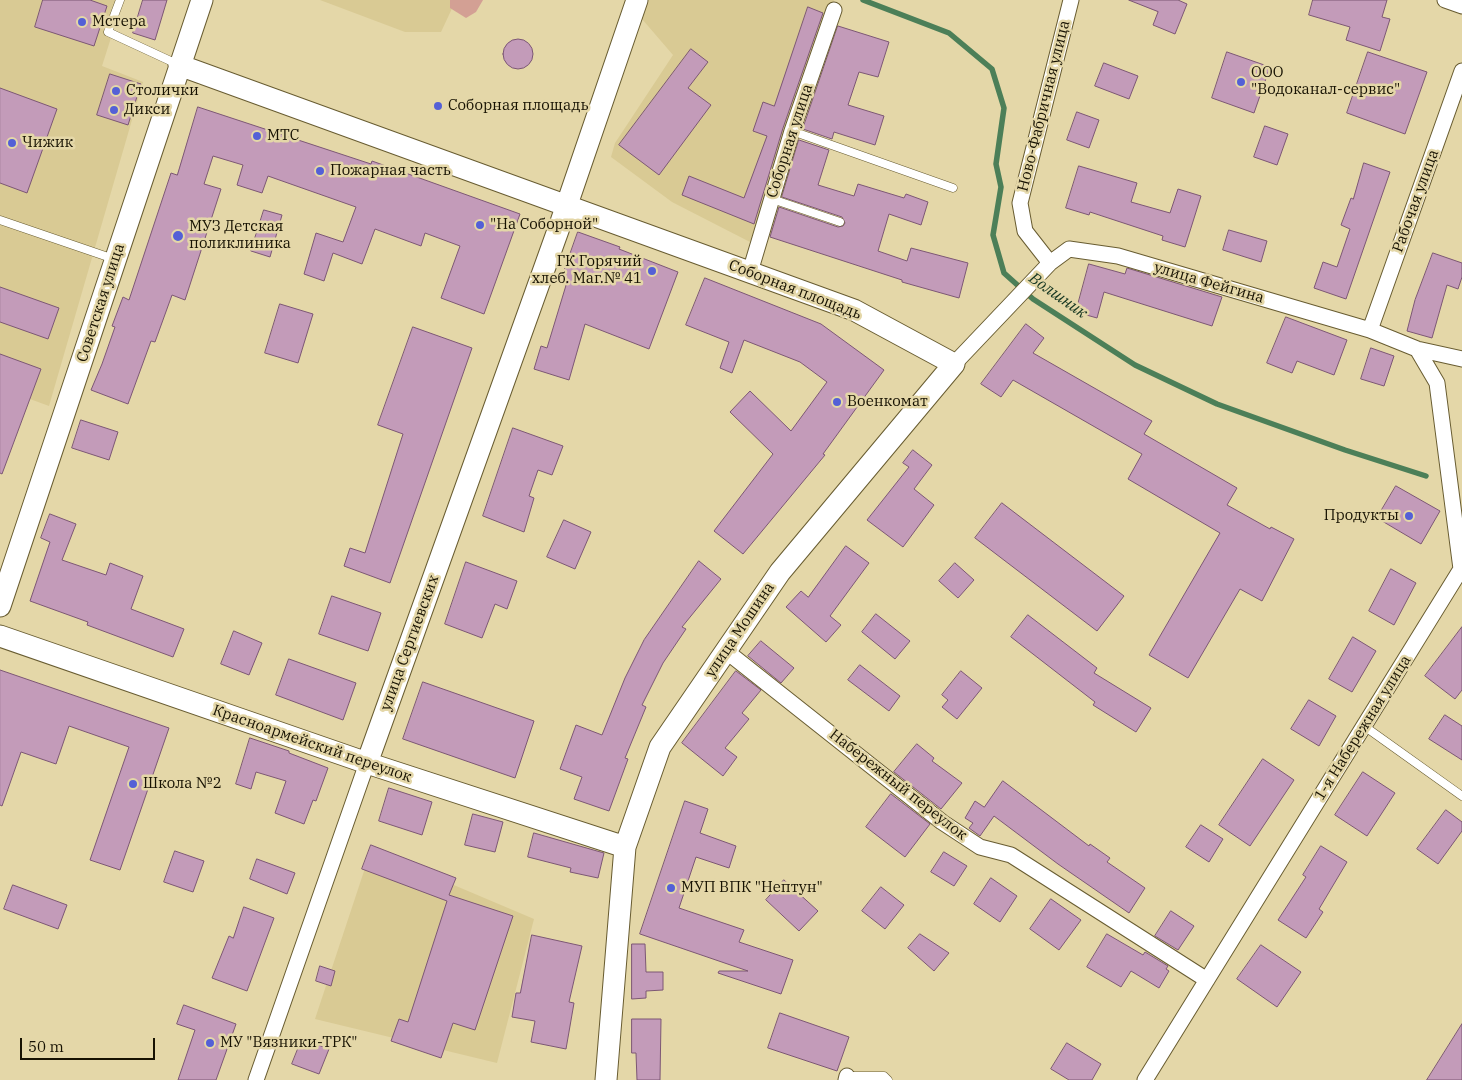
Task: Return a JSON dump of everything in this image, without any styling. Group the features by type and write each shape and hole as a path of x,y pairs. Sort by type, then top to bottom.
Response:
{"street":[{"name":"Советская улица","path":"0,606 202,0"},
{"name":"улица Сергиевских","path":"256,1080 566,206 637,0"},
{"name":"Ново-Фабричная улица","path":"1050,263 1025,231 1020,203 1071,0"},
{"path":"1444,0 1462,6"},
{"name":"Соборная улица","path":"750,272 792,131 834,10"},
{"name":"Соборная площадь","path":"179,65 854,310 954,364"},
{"name":"Рабочая улица","path":"1370,330 1462,71"},
{"name":"улица Фейгина","path":"1050,263 1069,249 1118,256 1370,330 1417,349 1462,359"},
{"name":"улица Мошина","path":"606,1080 625,848 660,747 780,572 954,364 1050,263"},
{"name":"1-я Набережная улица","path":"1145,1080 1461,570 1437,383 1417,349"},
{"name":"Красноармейский переулок","path":"0,636 367,763 625,848"},
{"name":"Набережный переулок","path":"726,651 942,822 980,847 1011,855 1207,980"}],"lane":[{"path":"120,0 108,32 179,65"},
{"path":"792,131 953,188"},
{"path":"772,198 840,222"},
{"path":"0,220 115,260"},
{"path":"1364,726 1462,796"},
{"path":"846,1078 884,1076 888,1080"}],"shaded area":[{"path":"0,0 123,0 102,66 143,82 49,406 0,388"},
{"path":"320,0 456,0 441,32 405,32"},
{"path":"450,0 483,0 476,12 466,18 450,8"},
{"path":"649,0 834,0 750,242 672,202 611,157 615,143 673,55 642,19"},
{"path":"371,850 534,919 497,1063 315,1019"}],"building":[{"path":"43,0 90,0 107,6 94,46 35,27"},
{"path":"143,0 167,0 155,40 133,33"},
{"path":"1129,0 1178,0 1187,4 1175,34 1153,25 1158,12"},
{"path":"1313,0 1387,0 1382,17 1390,19 1380,51 1346,40 1350,27 1309,15"},
{"path":"808,7 823,13 783,128 754,224 682,195 689,176 744,198 767,136 753,131 763,102 774,106"},
{"path":"838,26 889,42 878,77 859,72 848,105 884,116 875,145 834,132 832,139 803,129"},
{"path":"518,39 529,43 533,54 529,65 518,69 507,65 503,54 507,43"},
{"path":"691,49 708,62 688,88 711,105 659,175 619,145"},
{"name":"ООО \"Водоканал-сервис\"","path":"1227,52 1270,67 1254,113 1212,98"},
{"path":"1368,52 1427,72 1405,134 1347,113"},
{"path":"1104,63 1138,76 1129,99 1095,86"},
{"path":"110,74 141,84 128,125 97,115"},
{"path":"0,88 57,109 27,193 0,183"},
{"path":"198,107 371,164 372,161 520,214 484,314 441,298 460,246 425,233 421,246 375,229 362,264 333,253 324,281 304,274 316,233 343,242 356,207 268,176 262,193 237,185 243,165 213,156 204,184 221,189 185,300 172,295 155,342 151,341 128,404 91,390 115,327 112,326 123,297 129,300 171,173 177,175"},
{"path":"1077,112 1099,120 1089,148 1067,140"},
{"path":"1265,126 1288,134 1277,165 1254,157"},
{"path":"799,140 829,150 818,185 854,196 858,184 904,198 906,194 928,202 921,225 889,214 878,251 907,261 911,248 968,263 959,298 902,282 902,280 770,237 779,207 838,227 843,226 845,223 842,217 782,197"},
{"path":"1364,163 1390,172 1346,299 1314,288 1323,262 1337,267 1350,229 1341,225 1351,198 1353,199"},
{"path":"1079,166 1137,183 1131,202 1170,213 1178,189 1201,196 1185,247 1162,240 1163,236 1090,212 1089,215 1066,208"},
{"path":"264,210 282,215 270,257 251,251"},
{"path":"1229,230 1267,241 1261,262 1223,250"},
{"path":"578,232 620,247 619,249 678,272 649,349 585,324 569,380 534,369 541,346 547,348 567,282 561,280"},
{"path":"1433,253 1462,263 1462,277 1458,289 1447,285 1432,338 1407,331 1415,300"},
{"path":"1089,264 1125,274 1127,268 1222,297 1212,326 1104,292 1097,318 1076,312"},
{"path":"705,278 821,324 884,370 823,454 825,455 743,554 714,531 773,454 730,412 750,391 791,431 827,382 800,362 744,340 732,373 720,368 729,342 686,325"},
{"path":"0,287 59,308 48,339 0,322"},
{"path":"280,304 313,314 298,363 265,353"},
{"path":"1286,317 1347,340 1334,375 1297,361 1292,373 1267,363"},
{"path":"1026,324 1044,338 1033,353 1152,421 1144,434 1237,488 1227,505 1270,529 1271,527 1294,539 1262,601 1240,589 1188,678 1149,655 1220,533 1128,479 1142,454 1013,380 1001,397 981,384"},
{"path":"413,327 472,348 390,583 344,566 350,548 365,553 403,434 378,425"},
{"path":"1371,348 1394,356 1384,386 1361,379"},
{"path":"0,354 41,369 2,474 0,473"},
{"path":"81,420 118,432 109,460 72,448"},
{"path":"513,428 563,446 552,475 538,470 529,496 534,498 524,532 483,516"},
{"path":"913,450 932,465 914,489 934,505 903,547 867,520 909,467 903,463"},
{"path":"1396,486 1440,511 1421,544 1377,518"},
{"path":"1002,503 1124,596 1097,631 975,538"},
{"path":"50,514 76,524 62,560 106,575 110,563 143,576 131,609 184,629 173,657 87,625 88,622 30,601 50,542 41,538"},
{"path":"564,520 591,532 575,569 547,557"},
{"path":"846,546 869,563 830,616 841,625 826,642 786,607 801,591 808,597"},
{"path":"699,561 721,579 682,627 686,629 663,663 642,705 646,707 625,758 628,759 609,811 574,799 582,777 560,769 576,725 602,735 625,678 644,640"},
{"path":"466,562 517,581 507,609 495,604 482,638 445,624"},
{"path":"955,563 974,580 958,598 939,581"},
{"path":"1391,569 1416,583 1394,625 1369,611"},
{"path":"332,596 381,613 368,651 319,634"},
{"path":"876,614 910,641 895,659 862,632"},
{"path":"1028,615 1097,668 1094,673 1151,708 1136,732 1093,705 1095,702 1011,637"},
{"path":"1462,627 1462,690 1455,699 1425,676"},
{"path":"234,631 262,643 249,675 221,664"},
{"path":"1353,637 1376,651 1352,692 1329,679"},
{"path":"761,641 794,668 781,683 748,656"},
{"path":"289,659 356,683 343,720 276,695"},
{"path":"860,665 900,696 889,711 848,680"},
{"name":"Школа №2","path":"0,670 169,728 120,870 90,860 129,747 69,726 56,764 21,752 2,806 0,805"},
{"path":"736,671 761,690 742,713 749,719 725,748 737,757 723,776 682,743"},
{"path":"961,671 982,688 957,719 942,707 948,700 942,695"},
{"path":"423,682 534,721 515,778 403,739"},
{"path":"1309,700 1336,716 1319,746 1291,729"},
{"path":"1445,715 1462,726 1462,760 1429,739"},
{"path":"250,738 289,751 289,753 328,768 316,801 313,800 304,824 275,813 286,781 256,772 251,789 236,784"},
{"path":"917,744 934,758 932,761 962,783 941,809 894,772"},
{"path":"1263,759 1294,780 1250,846 1219,825"},
{"path":"1363,772 1395,793 1367,836 1335,815"},
{"path":"1003,781 1089,846 1090,844 1110,858 1107,862 1145,888 1129,913 1058,864 994,816 980,836 969,828 973,823 965,818 975,801 984,807"},
{"path":"389,788 432,802 422,835 379,821"},
{"path":"891,794 930,824 905,857 866,827"},
{"name":"МУП ВПК \"Нептун\"","path":"685,801 708,809 700,833 736,846 729,868 696,857 679,908 744,930 739,942 793,960 781,994 718,973 719,971 748,971 640,934"},
{"path":"1446,810 1462,822 1462,831 1438,864 1417,849"},
{"path":"473,814 503,822 495,852 465,845"},
{"path":"1201,825 1223,839 1209,862 1186,847"},
{"path":"534,833 604,853 598,878 570,872 571,868 528,857"},
{"path":"371,845 456,878 449,895 513,916 475,1030 453,1023 441,1058 391,1041 399,1019 408,1022 447,901 362,869"},
{"path":"1321,846 1347,862 1319,909 1323,912 1306,938 1278,920 1306,877 1303,875"},
{"path":"175,851 204,861 193,892 164,882"},
{"path":"944,852 967,866 954,886 931,872"},
{"path":"257,859 295,873 287,894 250,879"},
{"path":"991,878 1017,896 1000,922 974,904"},
{"path":"784,880 818,911 799,931 766,900"},
{"path":"13,885 67,905 58,929 4,909"},
{"path":"881,887 904,905 885,929 862,911"},
{"path":"1051,899 1081,920 1059,950 1030,929"},
{"path":"244,907 274,918 247,991 212,978 229,936 233,938"},
{"path":"1171,911 1194,926 1178,950 1155,936"},
{"path":"920,934 949,953 934,971 908,948"},
{"path":"1107,934 1143,955 1145,952 1168,966 1166,969 1169,971 1159,988 1131,971 1121,987 1087,967"},
{"path":"532,935 582,946 569,1002 574,1003 566,1049 531,1042 535,1021 512,1017 516,993 520,993"},
{"path":"632,944 645,944 646,972 663,972 663,990 646,991 646,998 632,999"},
{"path":"1261,945 1301,972 1277,1007 1237,979"},
{"path":"320,966 335,971 331,986 316,981"},
{"name":"МУ \"Вязники-ТРК\"","path":"184,1005 236,1024 216,1080 178,1080 195,1030 177,1024"},
{"path":"780,1013 849,1037 837,1071 768,1048"},
{"path":"632,1019 661,1019 660,1080 637,1080 636,1053 632,1053"},
{"path":"1462,1024 1462,1080 1427,1080"},
{"path":"302,1039 329,1049 319,1074 292,1064"},
{"path":"1067,1043 1101,1064 1092,1080 1069,1080 1051,1069"}],"waterway":[{"name":"Волшник","path":"863,0 949,33 992,69 1004,108 996,164 1001,187 993,235 1004,273 1033,299 1135,365 1217,404 1345,450 1426,476"}],"place":[{"name":"Мстера","path":"82,22"},
{"name":"ООО \"Водоканал-сервис\"","path":"1241,82"},
{"name":"Столички","path":"116,91"},
{"name":"Соборная площадь","path":"438,106"},
{"name":"Дикси","path":"114,110"},
{"name":"МТС","path":"257,136"},
{"name":"Чижик","path":"12,143"},
{"name":"Пожарная часть","path":"320,171"},
{"name":"\"На Соборной\"","path":"480,225"},
{"name":"МУЗ Детская поликлиника","path":"178,236"},
{"name":"ГК Горячий хлеб. Маг.№ 41","path":"652,271"},
{"name":"Военкомат","path":"837,402"},
{"name":"Продукты","path":"1409,516"},
{"name":"Школа №2","path":"133,784"},
{"name":"МУП ВПК \"Нептун\"","path":"671,888"},
{"name":"МУ \"Вязники-ТРК\"","path":"210,1043"}]}
